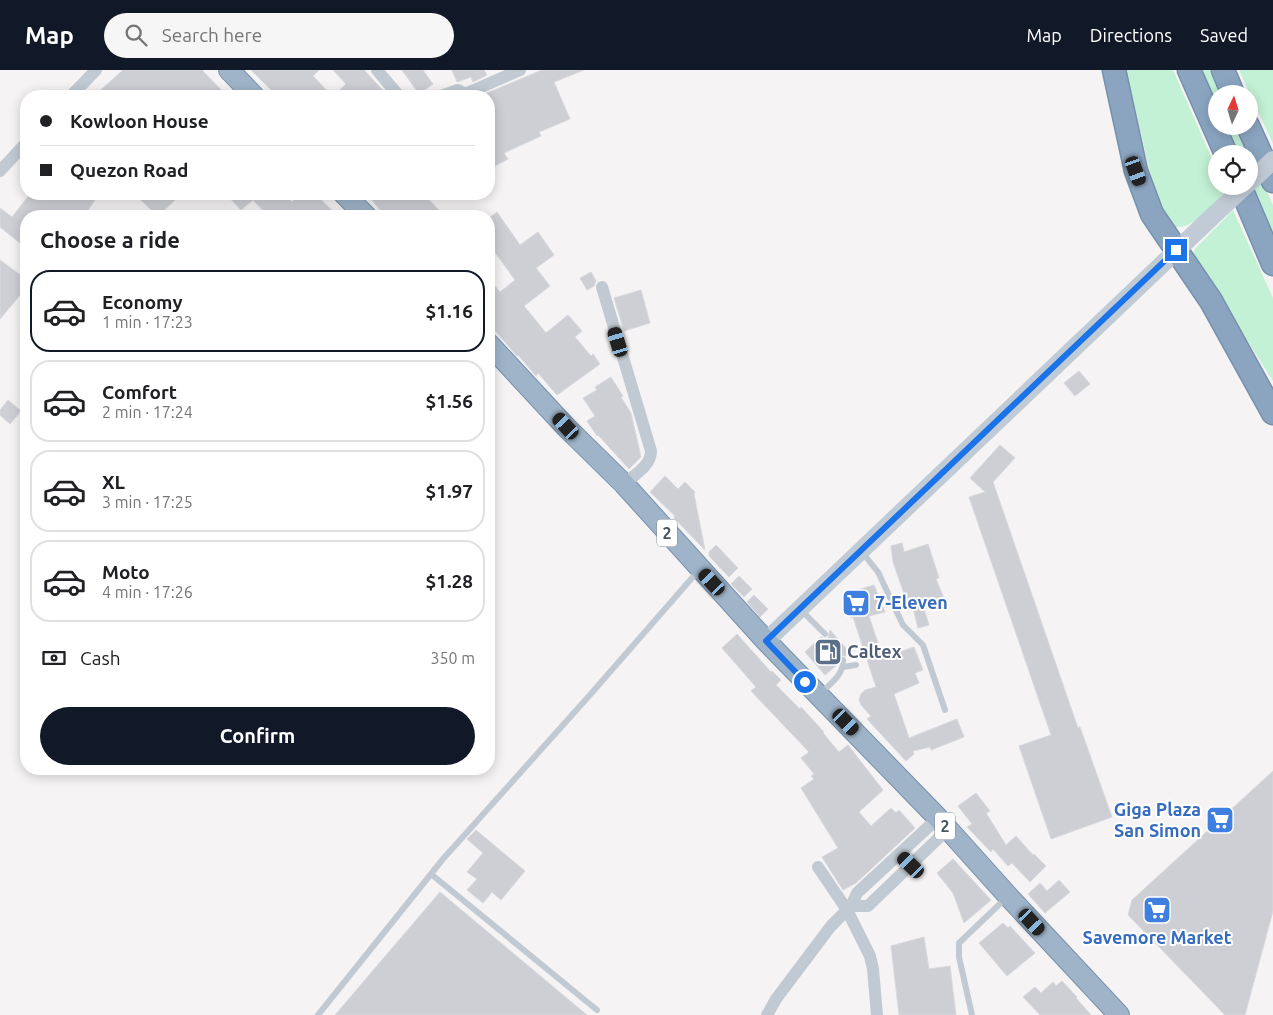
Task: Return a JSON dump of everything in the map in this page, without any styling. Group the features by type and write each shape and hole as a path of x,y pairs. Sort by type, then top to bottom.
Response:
{"highway":[{"path":"229,70 248,90"},
{"path":"1114,70 1136,171 1152,214 1211,301 1273,413"},
{"path":"1189,70 1222,145"},
{"path":"1223,70 1230,85"},
{"path":"1252,135 1273,181"},
{"path":"1244,195 1273,264"},
{"path":"350,200 360,210"},
{"name":"2","path":"495,350 624,484 699,569 818,696 943,823 1119,1015"}],"main road":[{"path":"1258,174 1273,160"},
{"path":"766,641 1235,195"}],"street":[{"path":"77,90 96,70"},
{"path":"377,70 394,90"},
{"path":"474,90 520,70"},
{"path":"0,171 20,149"},
{"path":"602,288 651,451 651,455 644,467 624,484"},
{"path":"767,1015 776,999 831,926 849,908 857,893 899,853 943,823"},
{"path":"849,908 868,906 911,865 943,823"},
{"path":"899,853 911,865"},
{"path":"818,867 849,908 870,956 877,1015"},
{"path":"880,872 890,884"}],"lane":[{"path":"861,551 878,572 903,625 923,644 945,710"},
{"path":"318,1015 431,874 699,569"},
{"path":"800,609 825,634"},
{"path":"818,696 843,667 843,660"},
{"path":"843,667 856,665"},
{"path":"431,874 598,1010"},
{"path":"972,1015 959,957 959,943 1008,896"}],"green space":[{"path":"1126,70 1173,70 1208,150 1208,195 1222,195 1195,221 1181,227 1173,227 1161,212"},
{"path":"1199,70 1213,70 1219,85 1208,85 1208,90"},
{"path":"1239,70 1273,70 1273,144 1258,111 1258,85 1246,85"},
{"path":"1228,135 1242,135 1246,145 1233,145"},
{"path":"1258,171 1273,205 1273,234 1256,195 1258,195"},
{"path":"1233,210 1273,298 1273,381 1194,260 1195,249"}],"building":[{"path":"123,70 202,70 221,90 101,90"},
{"path":"251,70 319,70 313,76 326,90 271,90"},
{"path":"333,70 364,70 382,90 340,90 346,84"},
{"path":"402,70 423,70 433,84 425,90 416,90"},
{"path":"452,70 484,70 487,75 473,82 471,77 457,82"},
{"path":"542,70 584,70 554,82 570,119 539,132 541,136 504,153 508,159 495,166 494,90"},
{"path":"25,200 95,200 88,210 20,210 20,243 0,227 0,208 12,217"},
{"path":"141,200 175,200 164,210 151,210"},
{"path":"232,200 253,200 241,210"},
{"path":"253,200 290,200 292,202 294,200 321,200 332,210 262,210"},
{"path":"372,200 429,200 439,210 380,210"},
{"path":"497,212 520,245 538,232 554,255 536,268 550,286 524,306 546,333 568,315 582,331 575,337 591,356 593,354 600,364 557,395 538,373 536,376 495,331 495,286 500,292 515,280 495,252 495,214"},
{"path":"0,260 20,275 20,295 0,319"},
{"path":"591,272 596,281 594,286 587,290 580,278"},
{"path":"641,290 650,323 624,331 614,298"},
{"path":"1079,371 1090,384 1075,396 1064,383"},
{"path":"611,377 631,413 641,457 629,469 597,436 587,421 595,416 583,398 597,390 595,387"},
{"path":"8,400 20,412 10,424 0,415 0,410"},
{"path":"1000,445 1015,458 993,482 1078,728 1080,727 1112,817 1051,839 1019,746 1051,735 969,497 985,492 970,478"},
{"path":"665,476 678,489 685,482 695,492 705,550 674,518 675,516 650,492"},
{"path":"902,543 904,552 928,544 939,578 936,579 945,601 924,609 929,625 918,628 912,604 908,605 893,562 891,546"},
{"path":"716,545 738,568 729,577 709,556 709,552"},
{"path":"739,576 752,589 744,597 731,584"},
{"path":"874,585 885,612 869,616 883,658 914,647 923,670 915,673 919,683 894,694 909,738 957,719 964,737 931,750 930,747 913,751 914,754 906,761 867,719 871,716 859,700 865,690 876,687 844,594"},
{"path":"754,595 768,609 760,617 747,602"},
{"name":"Caltex","path":"830,630 850,653 846,656 840,656 838,664 825,675 805,652 821,637 824,639 828,638"},
{"path":"737,634 771,672 781,680 776,685 800,709 801,707 839,752 848,745 883,790 859,812 871,826 891,808 896,813 899,810 915,828 856,883 843,890 822,857 838,848 801,788 814,779 811,776 814,774 801,758 809,752 751,691 756,687 722,648"},
{"path":"1273,771 1273,911 1245,1015 1225,1015 1128,915 1132,900"},
{"path":"976,793 990,811 986,813 1006,845 1016,836 1046,866 1030,882 1012,863 1008,866 993,849 991,852 967,827 972,824 958,806"},
{"path":"476,830 525,871 501,900 492,892 483,903 467,890 477,879 467,872 483,853 467,839"},
{"path":"953,859 991,900 964,923 953,893 937,873"},
{"path":"1059,880 1070,892 1045,913 1028,894 1040,883 1047,891"},
{"path":"440,892 587,1015 335,1015"},
{"path":"1003,923 1008,928 1010,926 1035,953 1007,976 979,943"},
{"path":"924,937 929,969 950,966 956,1015 899,1015 891,946"},
{"path":"1062,981 1091,1015 1040,1015 1023,997 1035,987 1041,993 1053,982 1056,986"}],"place":[{"name":"7-Eleven","path":"856,603"},
{"name":"Caltex","path":"828,652"},
{"name":"Giga Plaza San Simon","path":"1220,820"},
{"name":"Savemore Market","path":"1157,910"}],"route":[{"path":"805,682 766,641 1176,250"}]}
